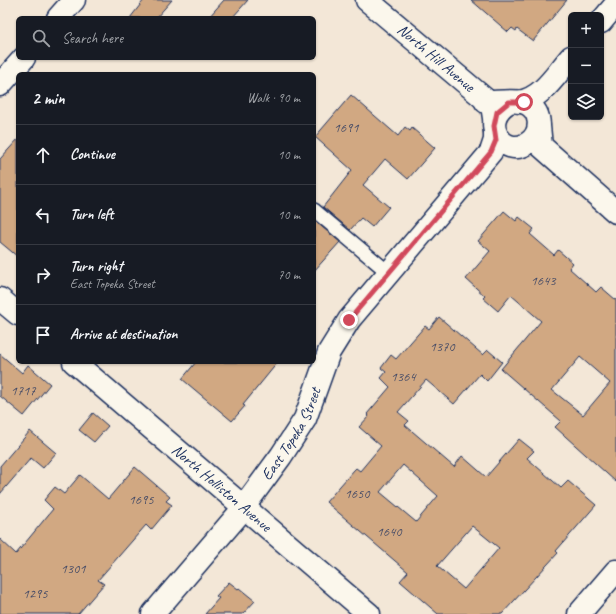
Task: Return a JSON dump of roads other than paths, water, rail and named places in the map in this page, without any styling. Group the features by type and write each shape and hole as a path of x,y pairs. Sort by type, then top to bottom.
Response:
{"street":[{"path":"60,16 74,0"},
{"name":"North Hill Avenue","path":"367,0 492,126 500,140 516,147 530,114"},
{"path":"604,18 616,4"},
{"path":"0,85 22,60"},
{"path":"492,126 530,114 568,61"},
{"path":"530,114 616,212"},
{"name":"East Topeka Street","path":"153,614 244,506 280,456 305,419 329,352 349,320 389,273 492,126"},
{"path":"0,299 16,312"},
{"name":"North Holliston Avenue","path":"76,364 369,614"},
{"path":"579,614 616,571"}],"lane":[{"path":"316,212 389,273"}]}
